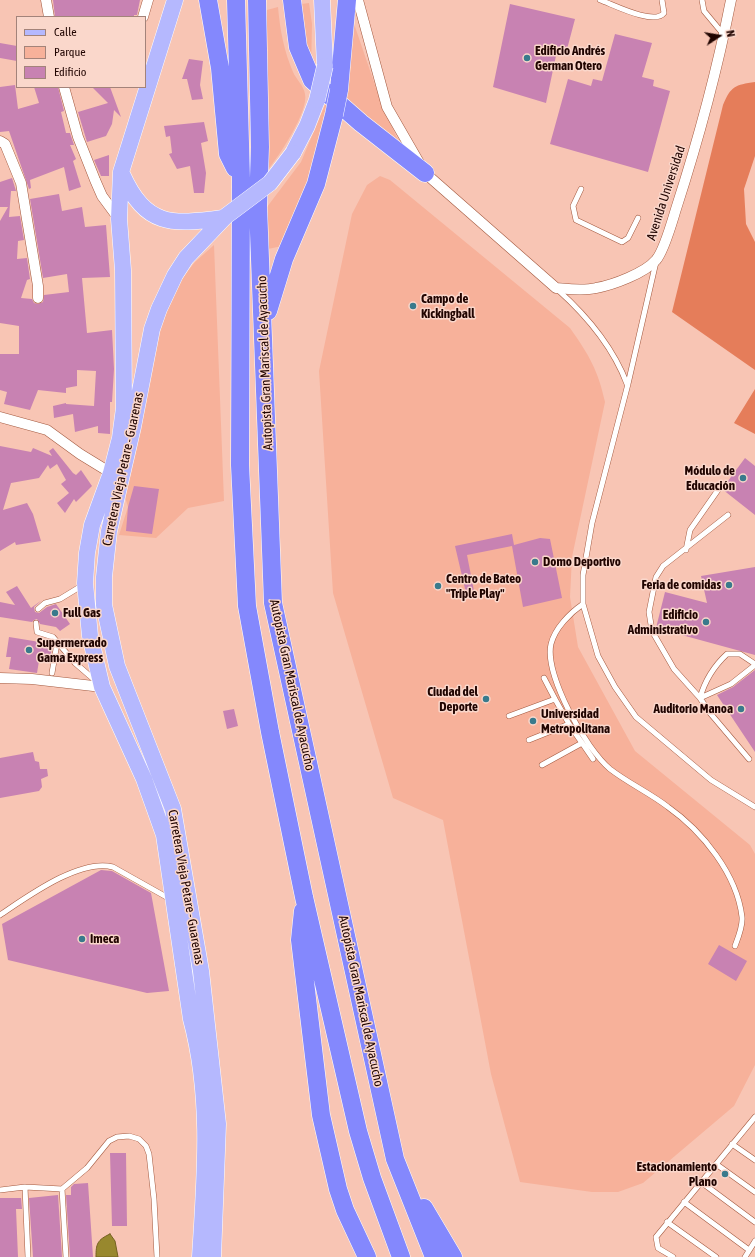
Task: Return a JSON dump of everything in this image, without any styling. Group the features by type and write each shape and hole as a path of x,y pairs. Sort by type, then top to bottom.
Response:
{"highway":[{"path":"208,0 220,68 228,154 240,179"},
{"name":"Autopista Gran Mariscal de Ayacucho","path":"236,0 240,179 240,465 247,606 270,732 304,896 358,1131 372,1178 402,1257"},
{"name":"Autopista Gran Mariscal de Ayacucho","path":"257,0 260,146 258,206 264,323 274,603 395,1159 434,1257"},
{"path":"292,0 298,47 312,80 361,123 425,173"},
{"path":"264,323 284,259 316,184 334,115 339,90 347,0"},
{"path":"304,896 300,940 322,1115 338,1189 345,1210 367,1257"},
{"path":"395,1159 453,1257"}],"main road":[{"name":"Carretera Vieja Petare - Guarenas","path":"175,0 121,172 119,219 123,270 124,408 120,438 111,474 92,525 87,553 85,583 90,636 102,687 130,747 164,836 204,1092 205,1168 200,1257"},
{"name":"Carretera Vieja Petare - Guarenas","path":"214,1257 218,1124 201,971 173,809 117,666 104,605 104,577 109,530 130,443 152,329 159,309 175,275 186,258 225,217 270,183 293,153 307,126 317,100 324,66 322,0"},
{"path":"121,172 131,193 140,204 149,212 160,218 185,223 225,217"}],"street":[{"path":"46,0 49,16"},
{"path":"143,16 148,0"},
{"path":"358,0 388,107 425,173 556,288"},
{"name":"Avenida Universidad","path":"556,288 596,288 634,275 657,260 669,231 702,123 724,35 731,0"},
{"path":"64,88 78,137 95,180 102,196 119,219"},
{"path":"0,141 5,144 20,183 37,278 38,298"},
{"path":"0,417 47,430 111,474"},
{"path":"0,678 32,679 102,687"}],"lane":[{"path":"600,0 639,16 658,18 664,13 662,0"},
{"path":"702,0 704,11 724,35"},
{"path":"581,189 573,206 576,220 622,242 628,238 638,218"},
{"path":"657,260 628,384 592,523 583,575 583,604 598,656 614,687 636,717 711,780 755,807"},
{"path":"556,288 570,300 606,342 620,365 628,384"},
{"path":"686,550 690,530 718,490"},
{"path":"728,515 664,566 656,577 649,612 652,631 674,669 700,698 710,713 749,759"},
{"path":"38,609 45,603 60,600 85,583"},
{"path":"583,604 559,628 551,645 550,657 562,696 582,734 605,764 668,807 688,823 719,859 733,888 742,919 735,946"},
{"path":"36,623 37,632 54,637 57,643 75,663 102,687"},
{"path":"52,673 57,643"},
{"path":"727,654 740,654 755,665 731,684 700,698 704,685 716,664 727,654"},
{"path":"544,678 569,724 593,760"},
{"path":"509,716 555,699"},
{"path":"529,740 569,724"},
{"path":"542,765 582,744"},
{"path":"0,915 43,886 91,866 102,864 113,867 173,900"},
{"path":"673,1257 658,1248 656,1237 732,1144 753,1123 755,1116"},
{"path":"0,1190 25,1187 62,1189 87,1168 109,1141 117,1137 129,1136 139,1139 146,1146 148,1154 154,1199 157,1257"},
{"path":"732,1144 755,1160"},
{"path":"716,1164 755,1192"},
{"path":"701,1182 755,1222"},
{"path":"25,1187 28,1257"},
{"path":"62,1189 66,1257"},
{"path":"684,1202 749,1250"},
{"path":"667,1222 716,1257"},
{"path":"745,1257 755,1241"}],"green space":[{"path":"309,3 312,24 311,70 294,5"},
{"path":"278,7 281,32 285,48 293,72 302,85 305,94 305,102 292,134 266,172 267,10"},
{"path":"350,12 378,94 396,136 423,175 341,101"},
{"path":"328,98 333,103 306,189 282,246 268,249 267,207 301,162"},
{"name":"Ciudad del Deporte","path":"380,176 390,180 570,328 588,355 596,372 605,402 572,557 570,597 578,647 635,751 750,845 755,854 755,1065 734,1106 643,1183 618,1192 592,1192 520,1182 491,1074 443,820 393,798 333,593 319,371 352,214 367,185"},
{"path":"214,245 224,501 188,508 156,538 119,535 128,507 125,497 159,324 180,281 195,262"}],"shaded area":[{"path":"755,82 755,156 744,189 746,224 755,242 755,370 672,312 723,105 731,90 743,84"},
{"path":"755,389 755,434 734,423"},
{"path":"110,1234 115,1241 118,1257 96,1257 98,1243 102,1238"}],"building":[{"path":"53,0 140,0 137,15 134,16 55,16"},
{"name":"Edificio Andrés German Otero","path":"510,4 575,19 566,53 557,51 546,103 493,87"},
{"path":"615,34 652,43 642,77 654,80 653,86 670,91 648,172 550,144 568,79 591,86 593,79 602,81"},
{"path":"0,43 16,46 16,61 0,58"},
{"path":"189,59 203,61 200,85 203,99 192,100 187,79 182,79"},
{"path":"15,85 18,109 39,103 34,88 58,88 64,111 61,112 66,133 70,133 74,145 70,145 76,159 73,161 81,187 69,191 64,167 30,180 31,188 29,189 9,131 0,132 0,87"},
{"path":"93,88 110,88 121,117 114,110 112,124 106,136 87,142 78,112 108,103"},
{"path":"204,122 208,141 201,143 206,173 204,193 194,193 190,166 177,169 169,154 172,153 170,136 166,137 164,126"},
{"path":"109,155 109,176 101,176 94,160"},
{"path":"12,178 16,191 11,191 9,217 20,216 24,240 18,241 17,259 27,258 30,279 27,280 21,298 32,299 34,303 38,304 43,302 44,295 69,292 67,274 43,278 30,199 59,194 62,211 82,207 85,227 106,225 110,277 82,278 87,333 112,330 114,369 112,402 110,402 110,434 98,433 98,426 75,432 73,414 54,418 53,406 66,403 94,406 96,371 77,370 77,386 66,388 66,393 38,390 30,410 4,404 7,392 0,390 0,354 19,354 19,326 0,323 0,221 8,207 0,207 0,182"},
{"path":"0,446 31,452 33,448 52,456 49,451 53,448 73,473 76,475 81,470 92,486 76,502 74,499 65,513 57,503 69,493 61,484 66,480 57,464 50,469 48,465 39,478 11,483 3,510 27,503 33,514 41,541 16,545 15,542 0,551"},
{"name":"Módulo de Educación","path":"745,458 755,466 755,515 722,489"},
{"path":"134,486 159,489 152,534 126,531 128,507"},
{"name":"Domo Deportivo","path":"512,534 514,545 540,538 550,539 562,598 523,607 512,546 467,555 474,591 466,593 455,546"},
{"name":"Edificio Administrativo","path":"755,567 755,655 656,628 665,592 707,603 701,576"},
{"path":"17,586 31,608 42,600 34,607 35,612 39,613 47,607 56,604 70,624 60,631 56,627 40,624 37,619 32,622 0,617 0,602 15,605 6,592"},
{"name":"Supermercado Gama Express","path":"9,637 52,644 50,662 39,661 37,673 9,669 11,657 6,657"},
{"name":"Auditorio Manoa","path":"755,670 755,752 717,695 733,687"},
{"path":"234,709 238,726 227,729 223,711"},
{"path":"33,752 35,761 39,762 40,769 47,769 48,776 41,779 42,787 39,791 0,798 0,758"},
{"name":"Imeca","path":"101,870 112,871 151,893 169,991 147,993 8,960 2,924"},
{"path":"719,945 747,961 736,981 708,964"},
{"path":"110,1153 126,1153 127,1226 112,1226"},
{"path":"88,1183 93,1257 70,1257 66,1195 71,1195 71,1187 74,1184"},
{"path":"58,1195 62,1257 33,1257 29,1198"},
{"path":"0,1198 21,1198 22,1209 16,1209 18,1257 0,1257"}],"place":[{"name":"Edificio Andrés German Otero","path":"527,58"},
{"name":"Campo de Kickingball","path":"413,306"},
{"name":"Módulo de Educación","path":"743,478"},
{"name":"Domo Deportivo","path":"535,562"},
{"name":"Feria de comidas","path":"729,585"},
{"name":"Centro de Bateo \"Triple Play\"","path":"438,586"},
{"name":"Full Gas","path":"55,613"},
{"name":"Edificio Administrativo","path":"706,622"},
{"name":"Supermercado Gama Express","path":"29,650"},
{"name":"Ciudad del Deporte","path":"486,699"},
{"name":"Auditorio Manoa","path":"741,709"},
{"name":"Universidad Metropolitana","path":"533,721"},
{"name":"Imeca","path":"82,939"},
{"name":"Estacionamiento Plano","path":"725,1174"}]}
